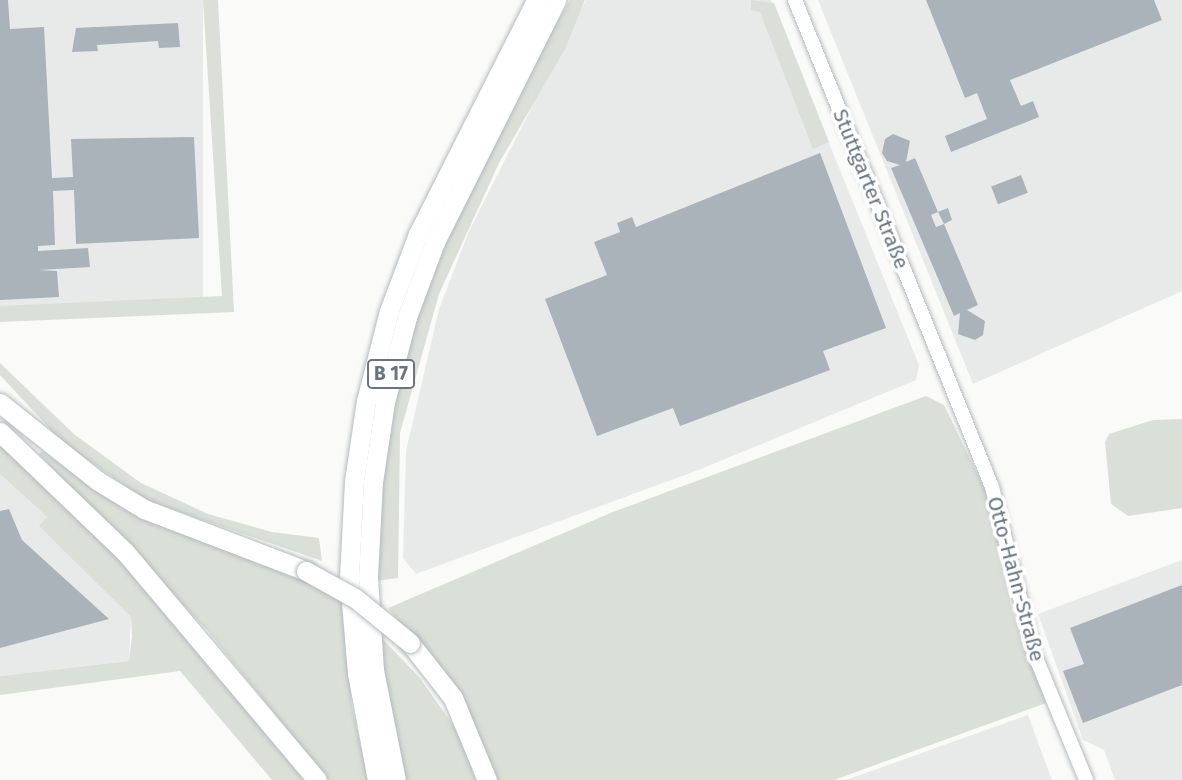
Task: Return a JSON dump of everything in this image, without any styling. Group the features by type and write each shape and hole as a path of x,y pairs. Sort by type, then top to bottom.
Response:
{"highway":[{"name":"B 17","path":"377,780 357,673 349,577 354,481 366,401 389,311 418,234 536,0"},
{"name":"B 17","path":"397,780 374,670 368,577 373,482 385,402 407,317 435,242 556,0"},
{"path":"0,403 98,481 144,509 306,571 377,613 410,643 453,698 487,780"},
{"path":"0,432 125,552 317,780"}],"street":[{"name":"Stuttgarter Straße","path":"794,0 948,378"},
{"name":"Otto-Hahn-Straße","path":"948,378 1002,519 1034,653 1086,780"}],"shaded area":[{"path":"0,0 203,0 203,306 0,306"},
{"path":"203,0 218,0 234,312 0,322 0,306 222,296"},
{"path":"570,0 585,0 565,49 499,163 439,294 400,433 398,578 376,581 381,463 423,287 521,85"},
{"path":"586,0 771,0 919,365 916,380 701,469 416,574 403,558 406,451 439,309 469,231"},
{"path":"751,0 774,3 829,142 813,149 760,12 751,10"},
{"path":"818,0 1182,0 1182,291 973,384"},
{"path":"0,363 75,435 141,483 208,514 272,532 319,538 322,561 148,501 49,434 51,430 0,375"},
{"path":"926,396 944,405 989,498 1012,610 1046,703 834,780 496,780 464,702 388,608 613,512"},
{"path":"1182,419 1182,508 1128,516 1111,504 1105,442 1109,434 1153,420"},
{"path":"0,442 113,551 307,780 272,780 180,671 0,695 0,676 129,661 132,636 131,617 39,526 47,517 0,474"},
{"path":"42,451 99,492 176,532 295,574 341,600 352,708 368,780 328,780 208,631 39,454"},
{"path":"0,474 47,517 40,526 131,617 129,661 0,676"},
{"path":"1182,560 1182,780 1115,780 1104,750 1083,740 1038,614"},
{"path":"375,631 419,677 463,739 475,780 402,780"},
{"path":"1028,715 1052,780 846,780"}],"building":[{"path":"0,0 8,0 10,29 44,27 52,178 73,177 71,139 194,137 199,238 76,244 74,190 53,191 55,245 38,246 38,251 88,248 90,267 39,270 57,271 59,297 0,300"},
{"path":"926,0 1154,0 1162,20 1010,80 1021,106 1033,101 1039,117 951,152 945,136 987,119 977,93 965,98"},
{"path":"178,23 180,47 159,48 158,41 97,45 98,51 72,52 76,28"},
{"path":"893,134 910,141 906,162 915,158 938,212 931,215 936,227 944,224 978,305 967,310 985,321 983,335 975,340 958,334 960,313 954,316 891,168 900,165 887,161 882,153 885,139"},
{"path":"820,153 886,328 823,351 830,370 680,426 673,408 597,436 545,299 607,275 594,242 620,232 617,223 632,217 636,227"},
{"path":"1021,175 1028,193 998,204 991,186"},
{"path":"948,208 952,220 944,224 938,212"},
{"path":"9,509 22,540 109,619 0,648 0,511"},
{"path":"1182,585 1182,685 1083,723 1063,671 1084,664 1070,628"}]}
